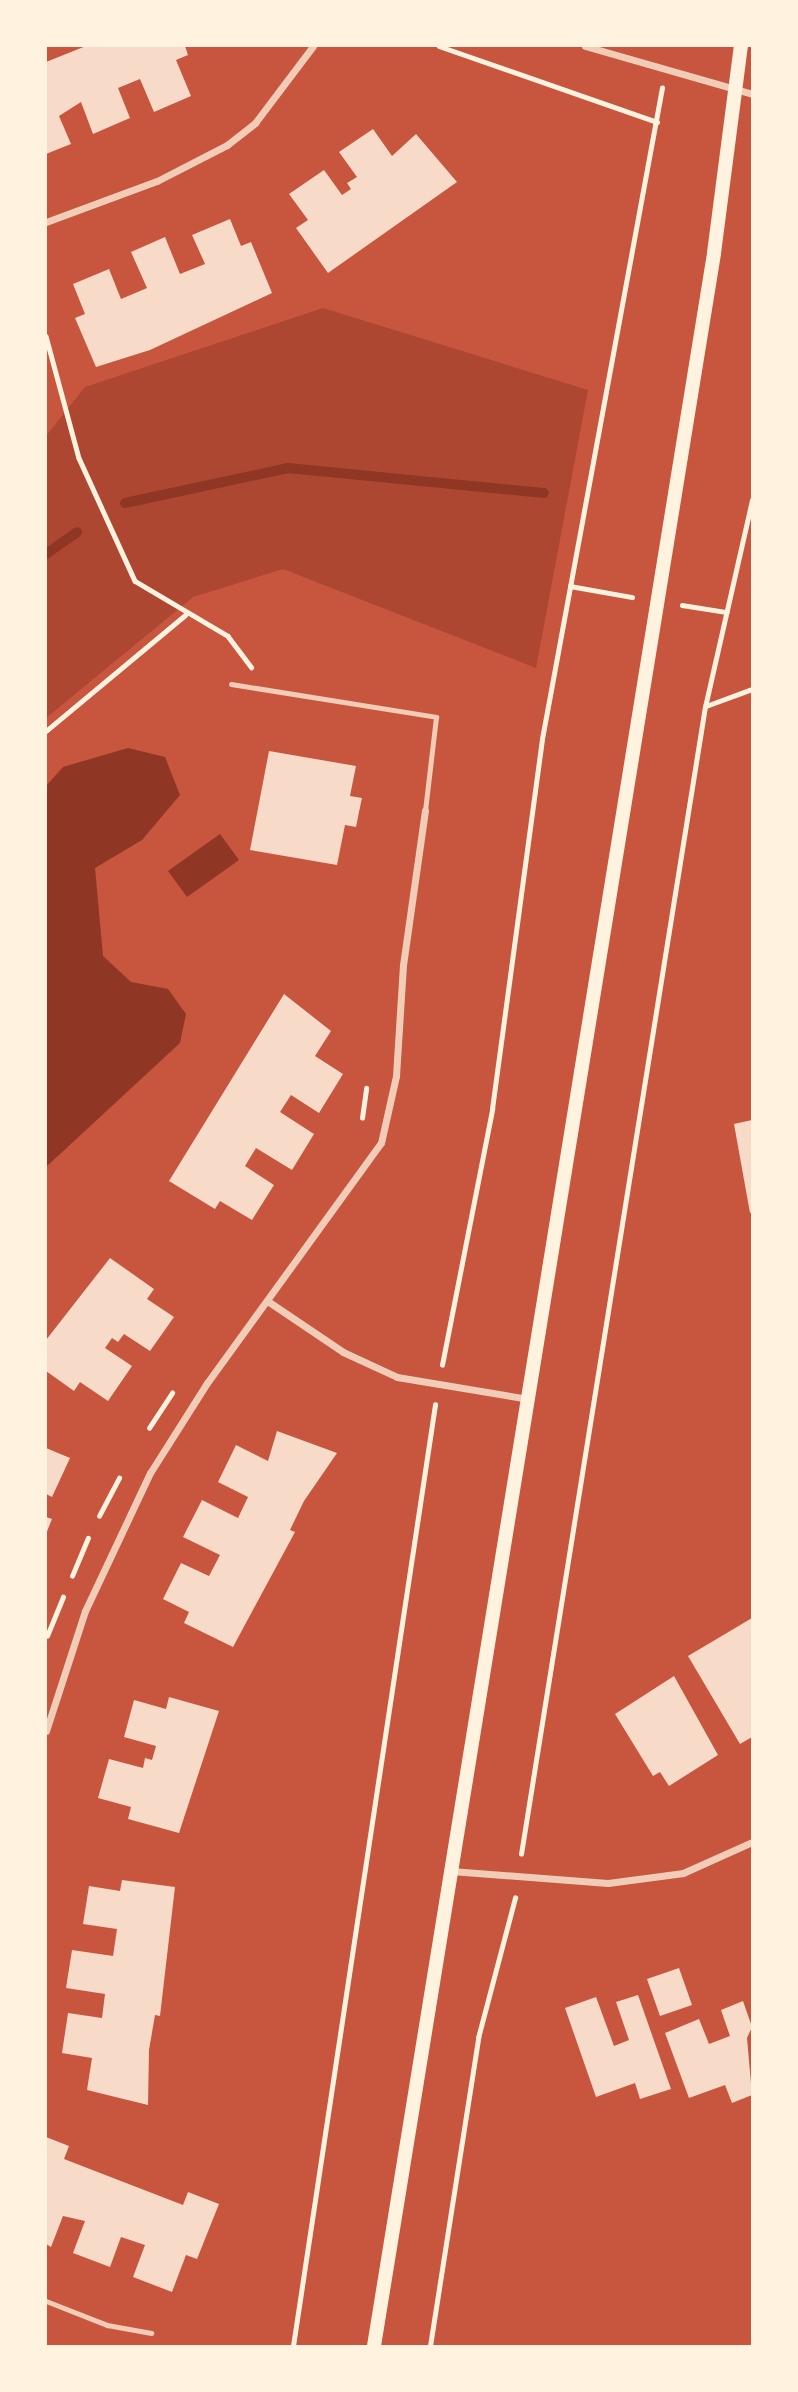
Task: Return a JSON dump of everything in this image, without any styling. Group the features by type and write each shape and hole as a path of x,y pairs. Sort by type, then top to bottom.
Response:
{"main road":[{"path":"374,2347 523,1398 714,253 741,46"}],"street":[{"path":"46,222 156,181 227,145 256,123 313,46"},
{"path":"586,46 752,94"},
{"path":"46,1731 85,1611 150,1473 381,1143 396,1076 403,965 425,811"},
{"path":"269,1302 343,1352 397,1377 523,1398"},
{"path":"447,1870 608,1883 683,1873 752,1842"}],"lane":[{"path":"231,684 436,717 425,811"},
{"path":"46,2301 107,2325 151,2333"}],"path":[{"path":"439,46 657,122"},
{"path":"447,1340 492,1109 542,738 660,103"},
{"path":"46,336 79,458 135,581 184,615 228,636"},
{"path":"523,1838 705,707 752,500"},
{"path":"570,586 604,592"},
{"path":"701,608 726,612"},
{"path":"46,731 184,615"},
{"path":"705,707 752,689"},
{"path":"361,1124 366,1088"},
{"path":"149,1428 172,1393"},
{"path":"293,2347 433,1421"},
{"path":"99,1516 119,1478"},
{"path":"72,1576 88,1538"},
{"path":"47,1636 63,1597"},
{"path":"430,2347 478,2038 514,1908"}],"shaded area":[{"path":"323,308 588,390 536,668 283,569 193,597 46,718 46,436 85,387"},
{"path":"128,748 165,757 180,795 142,840 95,868 103,956 131,982 168,989 186,1014 180,1043 46,1167 46,786 63,767"},
{"path":"220,834 239,860 187,897 168,871"}],"building":[{"path":"86,46 185,46 188,55 176,60 191,96 154,112 140,79 118,88 130,118 93,134 81,102 59,116 71,144 46,154 46,62"},
{"path":"373,129 392,156 416,134 457,182 328,273 296,228 308,220 289,194 324,170 342,195 351,189 347,183 357,177 339,152"},
{"path":"230,219 241,246 251,242 272,293 150,350 96,367 75,318 85,314 73,284 109,269 121,299 147,288 131,252 165,237 180,274 205,264 192,235"},
{"path":"269,751 356,766 350,796 362,798 356,827 345,825 337,865 250,850"},
{"path":"284,994 331,1031 315,1056 343,1074 319,1113 291,1095 280,1112 314,1134 292,1170 256,1148 245,1166 274,1185 252,1220 220,1201 215,1209 169,1181"},
{"path":"752,1120 752,1212 750,1213 734,1124"},
{"path":"110,1258 154,1289 147,1299 174,1317 150,1351 124,1334 118,1342 112,1338 105,1348 132,1366 108,1401 80,1382 74,1391 46,1371 46,1340"},
{"path":"277,1431 337,1453 304,1501 290,1530 295,1532 233,1647 184,1623 189,1612 163,1599 181,1563 209,1576 220,1555 183,1537 202,1500 238,1518 248,1497 218,1482 236,1445 268,1461"},
{"path":"46,1448 70,1458 52,1497 46,1494"},
{"path":"46,1517 52,1519 46,1534"},
{"path":"752,1618 752,1737 740,1744 688,1656"},
{"path":"674,1676 718,1755 669,1786 660,1772 653,1776 615,1714"},
{"path":"169,1697 219,1711 179,1833 128,1819 131,1807 98,1798 109,1759 143,1768 145,1758 152,1760 156,1746 124,1737 134,1700 166,1709"},
{"path":"122,1880 175,1887 160,2016 155,2015 149,2050 148,2105 87,2090 92,2058 62,2053 68,2013 102,2018 105,1994 66,1988 72,1950 113,1956 117,1929 83,1924 89,1886 120,1891"},
{"path":"679,1968 692,2005 660,2016 647,1979"},
{"path":"638,1995 671,2089 640,2099 635,2083 596,2097 565,2008 596,1997 614,2046 629,2040 616,2002"},
{"path":"743,2001 752,2027 747,2038 752,2095 732,2103 725,2085 689,2098 665,2033 699,2019 709,2044 730,2036 721,2010"},
{"path":"46,2137 69,2146 64,2159 183,2205 188,2192 219,2204 197,2259 186,2255 172,2292 133,2277 145,2245 121,2237 110,2267 73,2253 85,2221 63,2216 51,2247 46,2244"}],"waterway":[{"path":"125,503 288,468 544,493"},
{"path":"46,554 77,532"}]}
